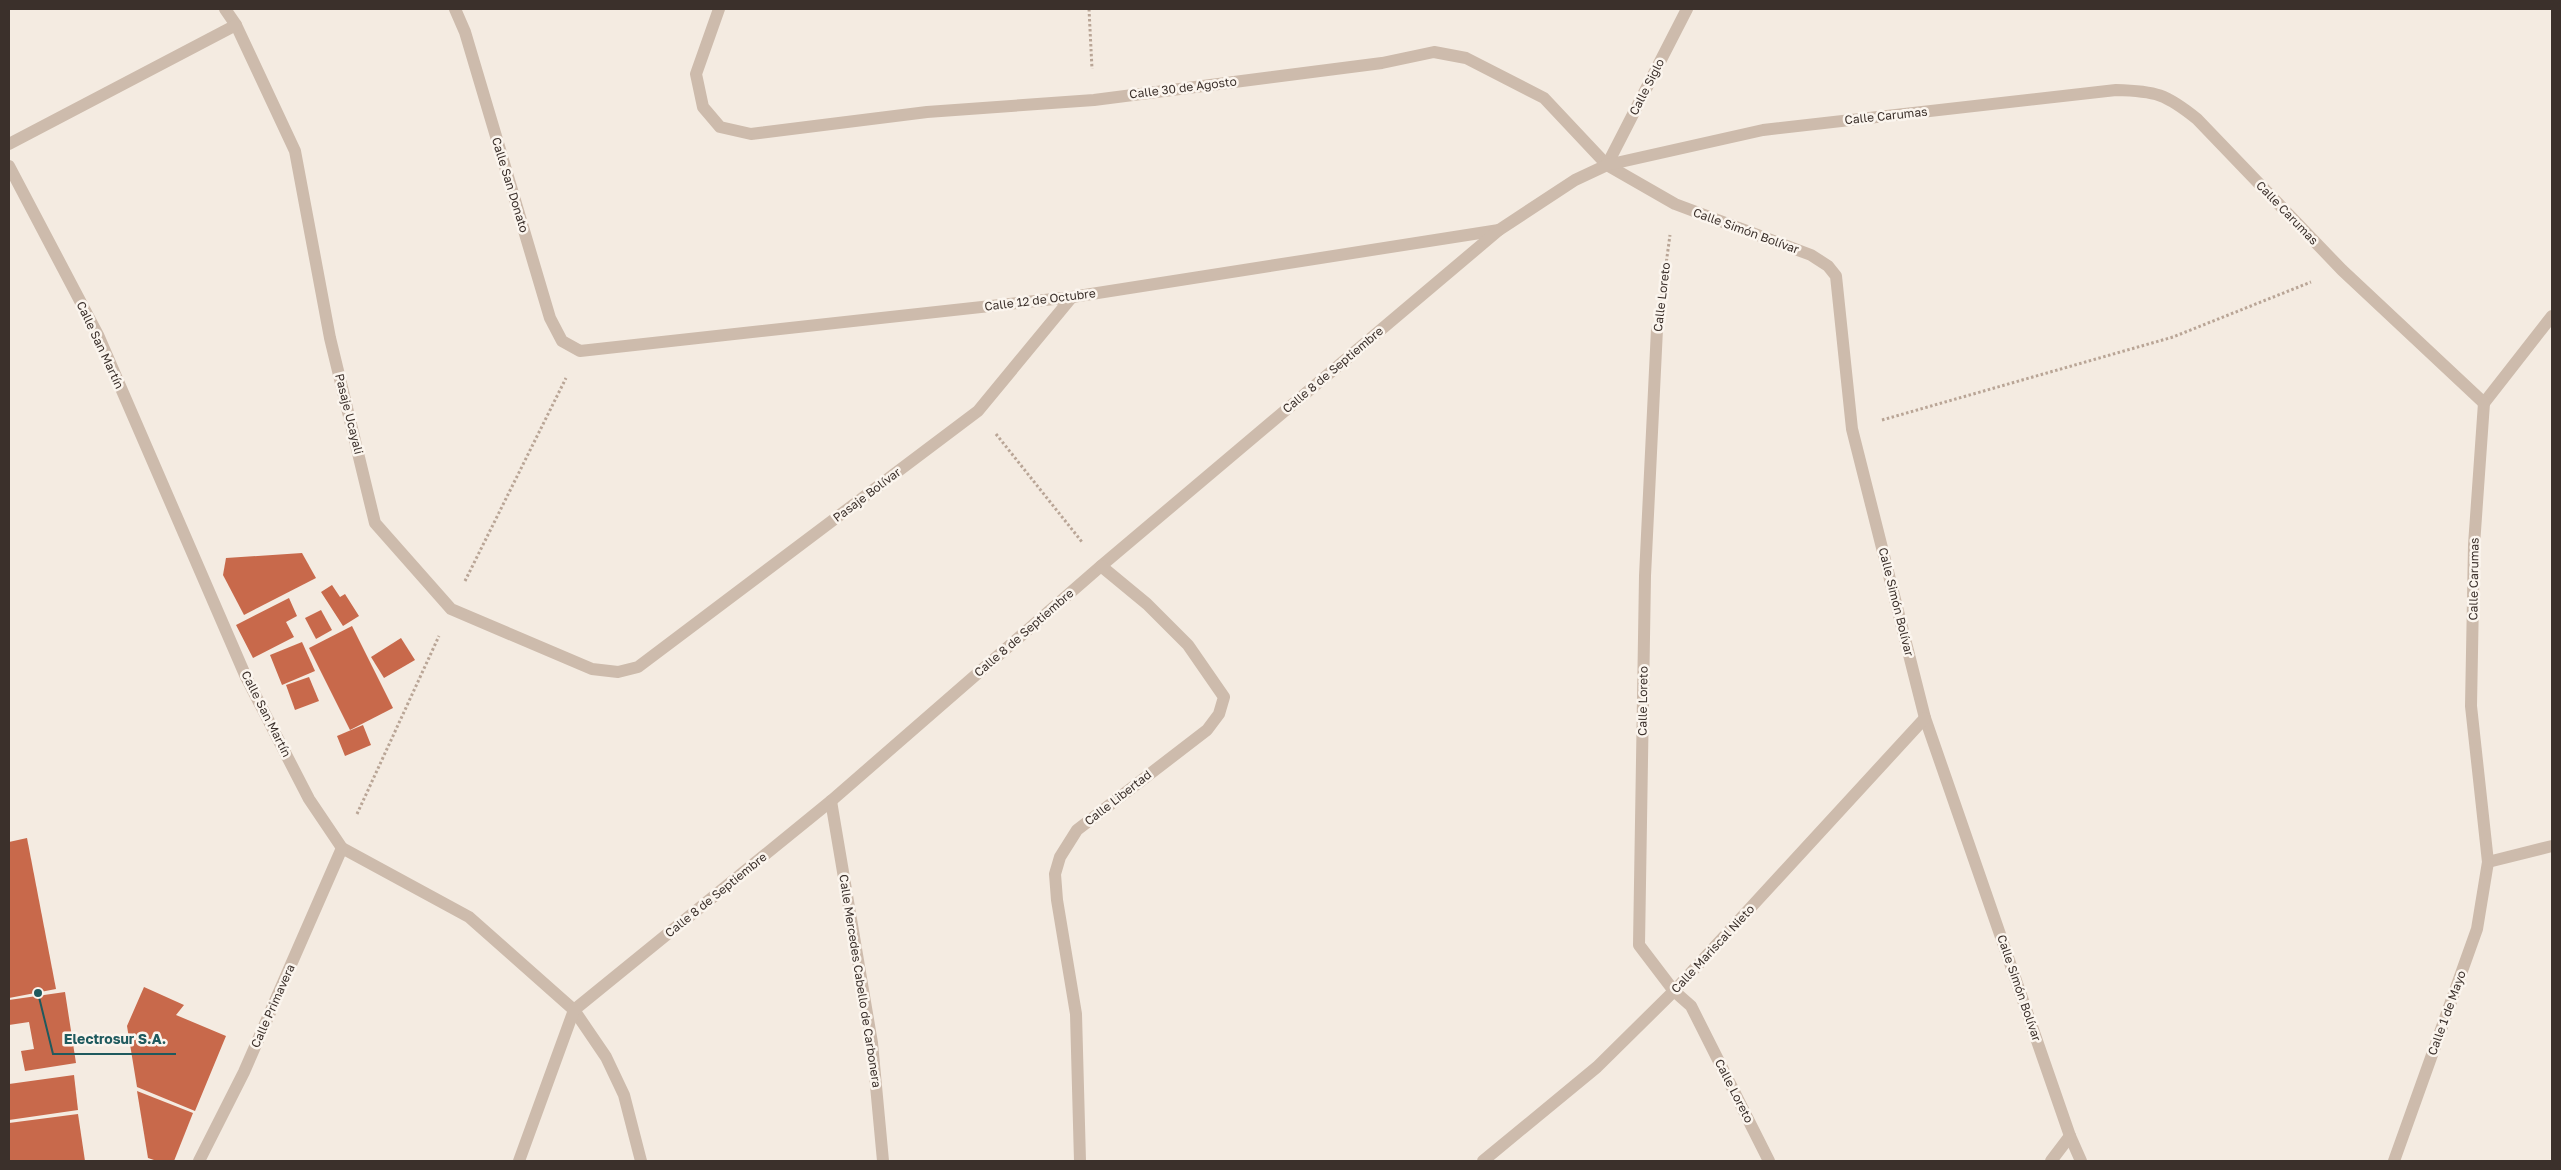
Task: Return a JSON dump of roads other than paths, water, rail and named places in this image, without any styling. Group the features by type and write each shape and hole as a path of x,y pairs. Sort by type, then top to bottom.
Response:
{"street":[{"name":"Pasaje Ucayali","path":"225,9 236,25 295,151 330,338 375,523 451,609 592,669 618,672 638,667"},
{"name":"Calle San Donato","path":"455,9 465,32 550,318 562,341 580,351"},
{"name":"Calle 30 de Agosto","path":"718,9 696,74 703,107 720,127 751,134 927,112 1094,100 1382,63 1434,52 1466,58 1544,98 1607,165"},
{"name":"Calle Siglo","path":"1607,165 1687,9"},
{"path":"9,144 236,25"},
{"name":"Calle Carumas","path":"1607,165 1763,130 2116,90 2150,91 2173,100 2197,119 2342,270 2484,403 2474,545 2472,706 2488,862"},
{"name":"Calle Simón Bolívar","path":"1607,165 1675,204 1812,255 1828,266 1836,276 1852,429 1925,718 2070,1136 2081,1161"},
{"name":"Calle 8 de Septiembre","path":"574,1010 831,800 1101,566 1499,230 1575,180 1607,165"},
{"name":"Calle San Martín","path":"9,166 98,335 246,677 309,799 342,848 469,917 574,1010 606,1057 624,1095 641,1161"},
{"name":"Calle 12 de Octubre","path":"580,351 1072,297 1499,230"},
{"name":"Pasaje Bolívar","path":"638,667 978,411 1072,297"},
{"path":"2484,403 2552,316"},
{"name":"Calle Loreto","path":"1658,329 1645,576 1639,945 1674,991 1691,1006 1769,1161"},
{"name":"Calle Libertad","path":"1080,1161 1076,1014 1057,900 1056,874 1060,857 1078,830 1207,730 1219,714 1224,697 1188,644 1147,604 1101,566"},
{"name":"Calle Mariscal Nieto","path":"1483,1161 1597,1067 1674,991 1925,718"},
{"name":"Calle Mercedes Cabello de Carbonera","path":"831,800 872,1043 883,1161"},
{"path":"2488,862 2552,846"},
{"name":"Calle Primavera","path":"199,1161 244,1072 342,848"},
{"name":"Calle 1 de Mayo","path":"2394,1161 2477,929 2488,862"},
{"path":"519,1161 574,1010"},
{"path":"2051,1161 2070,1136"}],"place":[{"name":"Electrosur S.A.","path":"38,993"}]}
